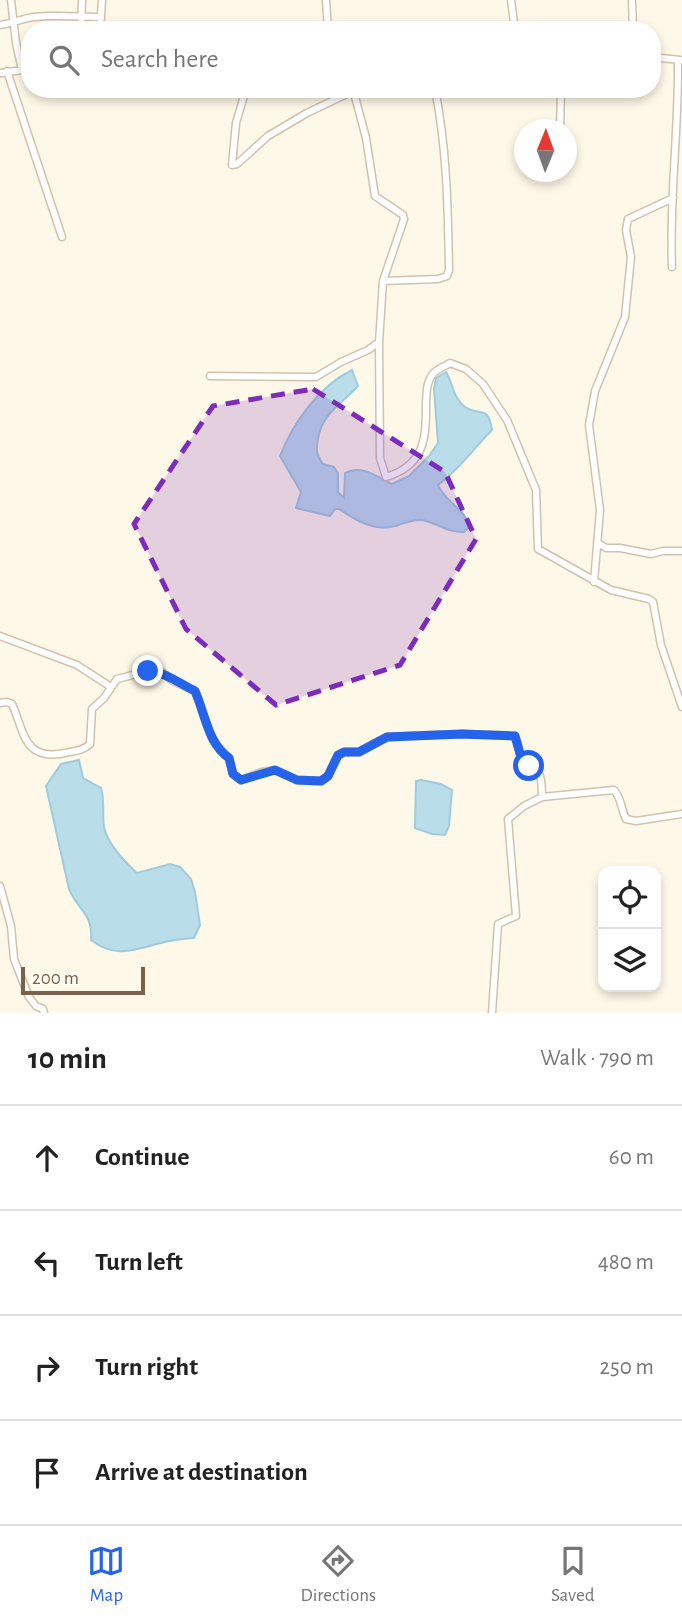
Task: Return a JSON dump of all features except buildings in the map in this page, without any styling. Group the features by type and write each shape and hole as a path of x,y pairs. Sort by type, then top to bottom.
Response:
{"street":[{"path":"11,0 21,49"},
{"path":"81,21 82,0"},
{"path":"100,21 102,0"},
{"path":"326,0 327,21"},
{"path":"511,0 514,21"},
{"path":"632,0 633,21"},
{"path":"0,25 15,24 19,20 100,17"},
{"path":"661,58 680,60 670,219 672,267"},
{"path":"4,72 62,237"},
{"path":"243,98 236,123 232,165 237,164 268,136 337,98"},
{"path":"355,98 366,138 375,196 403,215 404,219 383,281 379,342 380,458 386,477 401,473 420,454 427,424 427,386 431,376 450,363 466,369 497,401 537,490 538,549 611,590 653,602 661,645 682,707"},
{"path":"383,281 438,279 447,275 449,270 448,184 437,98"},
{"path":"560,119 561,98"},
{"path":"594,582 600,510 589,425 595,391 625,317 631,257 626,229 628,219 673,198"},
{"path":"210,376 316,377 341,362 368,351 379,342"},
{"path":"598,543 606,548 651,554 682,551"},
{"path":"0,636 77,665 111,687"},
{"path":"0,703 12,704 22,735 31,746 42,754 56,755 85,749 90,744 92,709 117,679 148,671 162,672 173,681 195,691 213,741 229,758 233,774 241,780 275,770 297,780 321,781 328,776 338,755 344,752 359,752 387,737 462,734 515,736 523,764 538,770 541,775 542,797"},
{"path":"492,1013 498,925 516,916 508,819 524,806 542,797 614,790 622,799 626,819 636,821 682,814"},
{"path":"0,886 11,926 14,959 29,997 44,1013"}],"highlighted area":[{"path":"313,389 445,472 476,539 400,665 276,705 186,629 134,524 213,406"}],"water":[{"path":"352,370 358,386 324,421 317,445 323,464 334,467 338,473 338,492 344,498 345,473 363,471 392,484 409,476 429,456 438,443 434,389 436,378 446,372 461,403 470,410 486,414 492,430 460,466 438,485 467,520 470,526 464,532 422,520 387,527 373,526 339,509 335,509 330,516 296,508 301,492 280,456 308,407 329,386"},
{"path":"79,760 83,778 101,788 106,833 127,863 137,873 170,864 180,867 191,879 200,925 194,938 125,951 109,949 91,940 88,918 69,889 46,786 61,764"},
{"path":"416,781 441,784 452,790 449,826 445,835 415,828"}],"route":[{"path":"148,671 162,672 173,681 195,691 213,741 229,758 233,774 241,780 275,770 297,780 321,781 328,776 338,755 344,752 359,752 387,737 462,734 515,736 523,764 529,766"}]}
